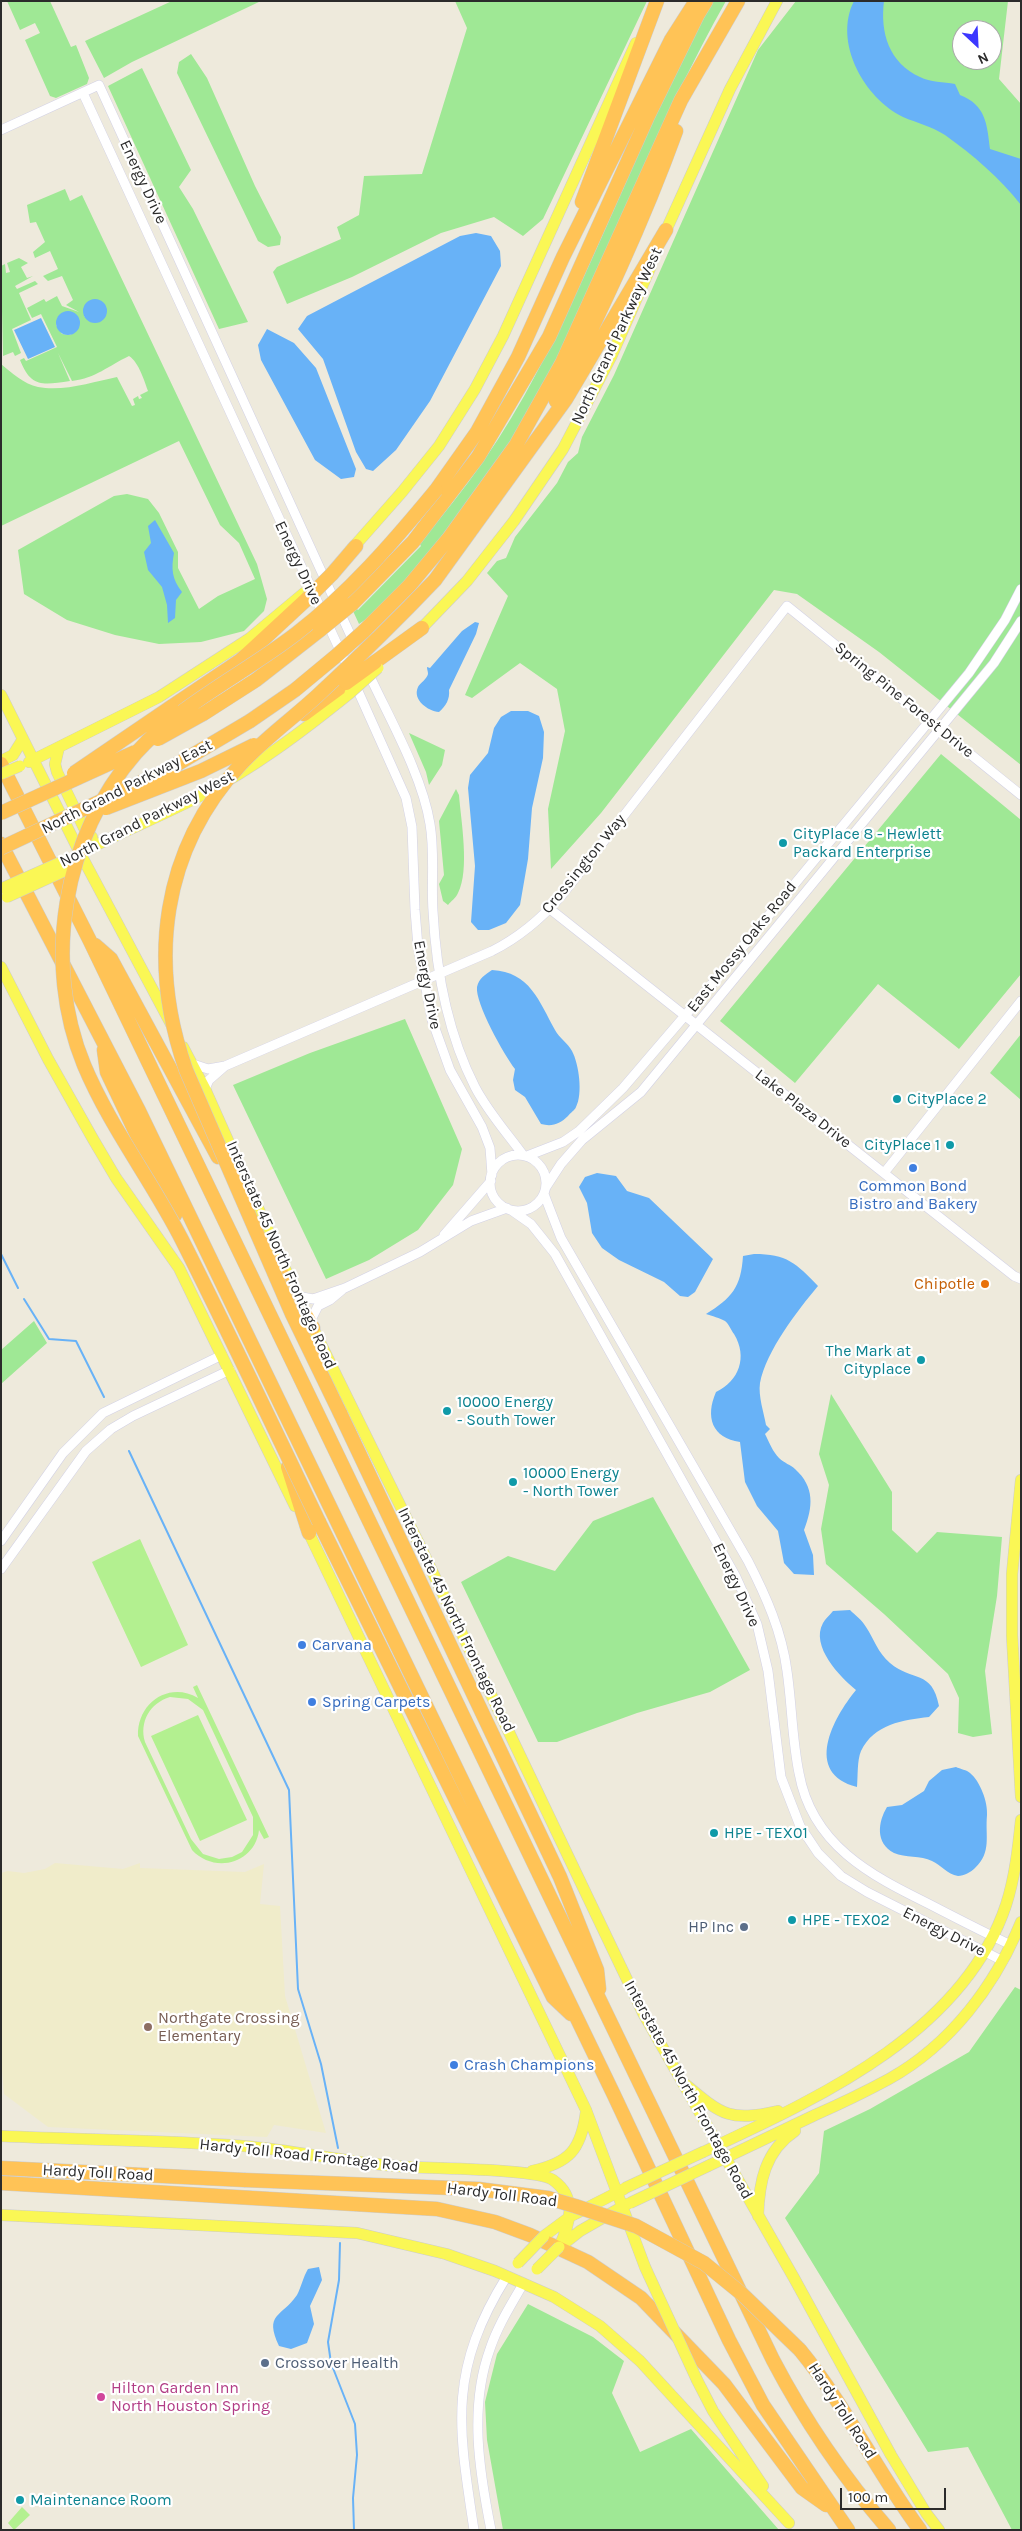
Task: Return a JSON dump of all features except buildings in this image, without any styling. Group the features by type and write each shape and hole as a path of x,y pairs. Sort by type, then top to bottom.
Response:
{"highway":[{"path":"563,257 657,1"},
{"path":"579,2022 553,1997 182,1240 105,1107 84,1064 72,1027 66,998 63,961 64,924 72,879 85,837 107,793 138,751 180,712 252,666 312,621 374,562 436,490 478,432 518,358 563,257 671,40 696,1"},
{"name":"North Grand Parkway East","path":"1,813 146,746 203,714 256,680 352,604 413,542 478,457 549,337 648,116 706,1"},
{"path":"530,451 589,335 649,206 695,78 738,1"},
{"name":"North Grand Parkway East","path":"1,846 27,836 169,769 250,721 294,690 336,656 409,586 449,538 516,445 562,363 681,100 695,78"},
{"path":"600,2000 597,1970 560,1877 288,1305 186,1070 174,1037 167,1000 164,960 173,888 187,847 210,805 229,778 258,747 378,640 435,580 566,399 666,230"},
{"path":"51,790 248,654 356,546"},
{"path":"27,836 188,776 258,742 348,688 422,628"},
{"path":"1,763 90,941 784,2381 836,2462 890,2530"},
{"path":"1,846 102,1037 579,2022 729,2340 759,2397 832,2510 848,2530"},
{"path":"90,941 110,959 299,1306 312,1325"},
{"path":"102,1037 107,1072 134,1126 286,1460 309,1533"},
{"name":"Hardy Toll Road","path":"1,2168 478,2189 548,2198 636,2226 704,2263 742,2294 800,2350 843,2407 899,2501 920,2530"},
{"name":"Hardy Toll Road","path":"1,2183 438,2209 495,2222 530,2235 588,2262 641,2298 724,2384 802,2488 832,2510"}],"main road":[{"path":"356,546 439,446 475,389 503,336 624,67 657,1"},
{"name":"North Grand Parkway West","path":"422,628 467,581 514,521 563,449 611,357 730,89 777,1"},
{"path":"1,774 159,697 214,663 306,595"},
{"name":"North Grand Parkway West","path":"3,894 68,865 80,853 200,796 254,764 306,728 348,688"},
{"name":"Interstate 45 North Frontage Road","path":"1,695 80,853 205,1089 297,1296 431,1567 643,2013 794,2278 891,2455 926,2513 939,2530"},
{"path":"1,763 13,756 23,739"},
{"path":"59,747 55,764 57,772 86,832 105,841"},
{"path":"68,865 91,873"},
{"path":"1,967 92,1139 116,1178 179,1268 309,1533 586,2110 621,2190 645,2267 697,2380 713,2411 792,2526"},
{"path":"1021,1480 1012,1583 1012,1635 1021,1797"},
{"path":"507,2276 544,2236 593,2203 794,2108 919,2030 950,1999 992,1936 1006,1906 1017,1865 1021,1820"},
{"path":"523,2284 559,2247 580,2231 626,2205 832,2108 890,2078 929,2051 946,2036 979,1999 1003,1961 1021,1922"},
{"path":"679,2079 706,2102 728,2115 750,2117 794,2108"},
{"path":"758,2216 762,2178 768,2158 783,2139 798,2129 824,2117 832,2108"},
{"path":"528,2172 551,2167 567,2158 577,2146 583,2133 586,2110"},
{"name":"Hardy Toll Road Frontage Road","path":"1,2136 243,2146 394,2166 528,2172"},
{"path":"528,2172 552,2178 574,2200 593,2203"},
{"path":"559,2247 568,2221 569,2201 566,2194"},
{"path":"1,2215 357,2233 446,2254 507,2276 554,2296 600,2326 640,2360 792,2526"}],"street":[{"name":"Energy Drive","path":"491,1178 490,1148 482,1127 450,1070 438,1041 418,947 414,910 412,827 406,798 83,92 99,85 416,777 430,824 433,909 441,973 450,1019 461,1056 475,1088 495,1120 525,1156"},
{"path":"1,130 83,92"},
{"path":"196,341 213,333"},
{"name":"East Mossy Oaks Road","path":"525,1156 563,1142 579,1131 623,1088 685,1016 969,673 1005,620 1021,589"},
{"name":"Spring Pine Forest Drive","path":"787,606 1021,795"},
{"name":"Crossington Way","path":"192,1064 208,1069 225,1066 492,951 514,939 550,909 787,606"},
{"name":"East Mossy Oaks Road","path":"545,1191 561,1164 582,1140 641,1092 994,663 1021,621"},
{"path":"400,785 416,777"},
{"path":"846,821 856,829"},
{"name":"Lake Plaza Drive","path":"550,909 1017,1277 1021,1286"},
{"path":"768,916 778,925"},
{"path":"884,1173 1021,1001"},
{"name":"Crossington Way","path":"205,1089 208,1080 225,1066"},
{"path":"297,1296 313,1299 346,1288 420,1252 471,1221 509,1209 528,1209 536,1205 545,1191 546,1179 541,1167 525,1156 503,1160 496,1166 491,1178 443,1237"},
{"path":"491,1178 496,1199 509,1209"},
{"name":"Energy Drive","path":"545,1191 561,1238 704,1484 765,1595 779,1633 787,1670 799,1775 809,1804 824,1831 849,1858 876,1878 1011,1945"},
{"name":"Energy Drive","path":"509,1209 531,1224 555,1254 736,1577 757,1624 768,1671 782,1777 800,1826 818,1853 841,1876 982,1952 1003,1961"},
{"path":"312,1325 318,1306 346,1288"},
{"path":"1,1541 63,1452 103,1413 222,1355"},
{"path":"1,1570 86,1451 111,1429 123,1421 230,1370"},
{"path":"474,2530 465,2471 460,2402 470,2350 479,2326 507,2276"},
{"path":"490,2530 476,2426 477,2405 490,2348 498,2328 523,2284"},
{"path":"460,2402 477,2405"},
{"path":"473,2518 488,2516"}],"shaded area":[{"name":"Northgate Crossing Elementary","path":"55,1863 123,1869 140,1863 140,1868 245,1872 264,1864 260,1904 280,1906 285,1996 326,2133 274,2125 267,2137 48,2127 4,2094 1,2059 1,1873 8,1871 24,1873 45,1869"}],"green space":[{"path":"7,1 50,1 71,47 76,45 89,78 87,84 56,98 50,96 25,40 40,33 35,23 20,30"},
{"path":"172,1 261,1 132,62 104,78 85,41"},
{"path":"455,1 647,1 543,219 523,236 494,217 441,233 352,277 287,304 273,272 277,267 341,239 337,227 359,215 364,176 422,174 467,28"},
{"path":"711,1 726,1 679,91 575,324 542,390 519,429 493,467 422,563 385,604 359,624 353,611 356,608 358,610 421,546 419,543 468,482 498,440 525,395 582,280 666,93"},
{"path":"796,1 1008,1 1002,53 1002,20 952,20 952,70 1000,70 999,79 1021,104 1021,765 879,652 797,594 774,590 601,813 551,869 548,809 565,731 557,689 520,663 472,698 465,695 508,596 487,573 497,561 506,558 515,537 557,483 568,462 578,453 582,437 614,375 758,50"},
{"path":"191,54 207,78 255,186 281,237 280,245 268,247 258,241 177,73 179,62"},
{"path":"142,68 191,170 179,187 193,209 248,322 219,329 108,86"},
{"path":"65,189 70,201 82,195 257,564 267,599 264,611 244,631 201,642 159,644 115,635 67,620 24,594 18,550 114,496 127,494 148,499 159,513 178,552 178,568 199,609 218,596 255,579 239,543 220,525 179,441 1,526 1,364 18,378 38,387 78,386 117,377 132,406 135,405 133,399 138,396 139,399 142,398 140,395 148,391 139,368 129,356 95,374 72,381 58,353 70,381 39,382 29,376 24,369 20,360 24,358 26,361 57,347 41,314 32,318 27,308 44,299 46,302 57,296 62,306 79,312 66,305 73,300 62,276 48,281 43,276 58,269 50,251 35,258 33,252 45,242 36,222 30,223 27,205","holes":["91,300 99,300 106,312 102,319 96,322 90,321 84,316","64,312 76,331 70,335 62,334 56,325 58,317"]},
{"path":"19,258 28,263 21,267 27,278 33,276 15,286 17,289 35,281 38,284 19,293 31,320 12,329 21,353 15,356 13,352 3,356 1,266 5,264 6,273 10,272 7,263"},
{"path":"409,733 445,750 442,765 429,785 426,772"},
{"path":"941,754 1021,820 1021,974 959,1049 878,984 795,1083 720,1021"},
{"path":"456,789 459,795 464,859 462,883 458,893 448,905 443,901 439,884 444,875 439,821"},
{"path":"405,1019 462,1149 453,1185 418,1230 369,1260 326,1279 233,1085 310,1053"},
{"path":"1021,1034 1021,1100 990,1073"},
{"path":"34,1321 47,1343 1,1384 1,1350"},
{"path":"831,1394 892,1492 892,1530 917,1553 937,1532 1002,1537 997,1596 985,1671 992,1734 973,1737 958,1733 959,1698 948,1674 884,1614 826,1564 821,1529 829,1485 819,1454"},
{"path":"653,1497 750,1670 710,1692 637,1713 557,1742 538,1742 461,1582 508,1556 555,1571 593,1521"},
{"path":"140,1539 188,1645 141,1667 92,1562"},
{"path":"197,1685 269,1837 264,1839 259,1830 256,1842 250,1851 242,1858 232,1862 211,1862 192,1850 138,1736 139,1724 149,1705 157,1698 176,1692 187,1693 198,1698 193,1687","holes":["170,1697 188,1699 203,1710 253,1817 253,1835 242,1852 232,1857 219,1859 203,1854 191,1839 145,1742 145,1721 152,1709"]},
{"path":"198,1715 247,1820 200,1841 151,1736"},
{"path":"1015,1987 1021,1990 1021,2530 1012,2530 968,2447 928,2452 785,2218 819,2173 824,2131 870,2109 969,2052"},
{"path":"528,2304 593,2337 624,2361 612,2393 640,2452 691,2429 779,2530 503,2530 487,2440 485,2402 497,2354"},
{"path":"22,2507 30,2515 14,2530 8,2523"}],"water":[{"path":"854,1 884,1 885,35 889,46 901,64 924,79 955,84 960,95 975,104 984,116 990,149 1021,159 1021,205 995,176 945,135 903,117 876,97 865,83 850,51 847,34 848,17"},
{"path":"476,233 491,236 500,251 501,266 430,401 396,450 373,471 366,469 356,452 323,359 298,329 307,316 460,236"},
{"path":"95,299 103,303 107,311 103,319 95,323 87,319 83,311 87,303"},
{"path":"68,311 76,315 80,323 76,331 68,335 60,331 56,323 60,315"},
{"path":"41,318 55,347 28,359 14,330"},
{"path":"267,329 294,343 316,368 356,469 354,477 341,479 315,460 261,360 258,345"},
{"path":"155,520 174,553 173,574 182,592 176,600 175,618 168,623 167,605 162,587 148,570 144,552 151,543 148,526"},
{"path":"475,622 479,623 476,634 449,690 447,702 439,712 430,710 422,704 417,696 419,685 427,676 427,667 430,668 462,631"},
{"path":"511,711 528,711 539,716 544,732 543,758 532,808 528,859 520,905 506,923 489,930 478,930 471,922 475,866 468,788 470,775 488,753 494,728 501,717"},
{"path":"492,970 516,976 532,990 557,1033 570,1048 574,1057 579,1079 578,1101 575,1109 559,1123 552,1125 541,1124 525,1097 515,1090 513,1080 515,1069 491,1029 478,995 477,987 479,981"},
{"path":"597,1173 616,1176 627,1191 649,1198 713,1259 695,1292 688,1297 680,1296 664,1282 619,1260 602,1248 592,1233 587,1203 579,1187 585,1177"},
{"path":"765,1254 790,1261 818,1286 792,1319 776,1345 763,1371 760,1383 760,1399 766,1425 770,1429 765,1434 779,1458 801,1476 809,1490 809,1513 804,1530 813,1555 814,1575 794,1574 784,1563 778,1531 757,1506 745,1482 740,1442 723,1436 713,1425 711,1418 711,1410 716,1392 730,1382 739,1368 741,1360 738,1343 726,1322 706,1314 722,1303 734,1291 740,1276 743,1256"},
{"path":"850,1610 864,1624 879,1650 890,1663 906,1673 926,1681 931,1686 936,1694 939,1706 929,1717 899,1722 881,1729 873,1735 861,1751 858,1763 857,1787 841,1780 831,1770 827,1758 832,1729 856,1690 835,1669 820,1641 820,1632 824,1622 833,1611"},
{"path":"956,1767 969,1772 977,1781 983,1792 987,1810 987,1843 984,1856 973,1869 965,1875 958,1876 928,1859 894,1853 884,1844 880,1832 880,1826 887,1807 902,1805 924,1791 929,1781 942,1770"},
{"path":"319,2267 322,2280 310,2306 314,2324 307,2343 291,2349 279,2346 273,2327 276,2317 297,2295 308,2269"}],"waterway":[{"path":"1,1254 18,1288"},
{"path":"24,1299 49,1339 76,1341 104,1397"},
{"path":"129,1451 289,1790 298,1989 321,2064 338,2148"},
{"path":"340,2243 339,2280 328,2342 331,2363 355,2424 357,2455 353,2498 354,2530"}],"place":[{"name":"CityPlace 8 - Hewlett Packard Enterprise","path":"783,843"},
{"name":"CityPlace 2","path":"897,1099"},
{"name":"CityPlace 1","path":"950,1145"},
{"name":"Common Bond Bistro and Bakery","path":"913,1168"},
{"name":"Chipotle","path":"985,1284"},
{"name":"The Mark at Cityplace","path":"921,1360"},
{"name":"10000 Energy - South Tower","path":"447,1411"},
{"name":"10000 Energy - North Tower","path":"513,1482"},
{"name":"Carvana","path":"302,1645"},
{"name":"Spring Carpets","path":"312,1702"},
{"name":"HPE - TEX01","path":"714,1833"},
{"name":"HPE - TEX02","path":"792,1920"},
{"name":"HP Inc","path":"744,1927"},
{"name":"Northgate Crossing Elementary","path":"148,2027"},
{"name":"Crash Champions","path":"454,2065"},
{"name":"Crossover Health","path":"265,2363"},
{"name":"Hilton Garden Inn North Houston Spring","path":"101,2397"},
{"name":"Maintenance Room","path":"20,2500"}]}
